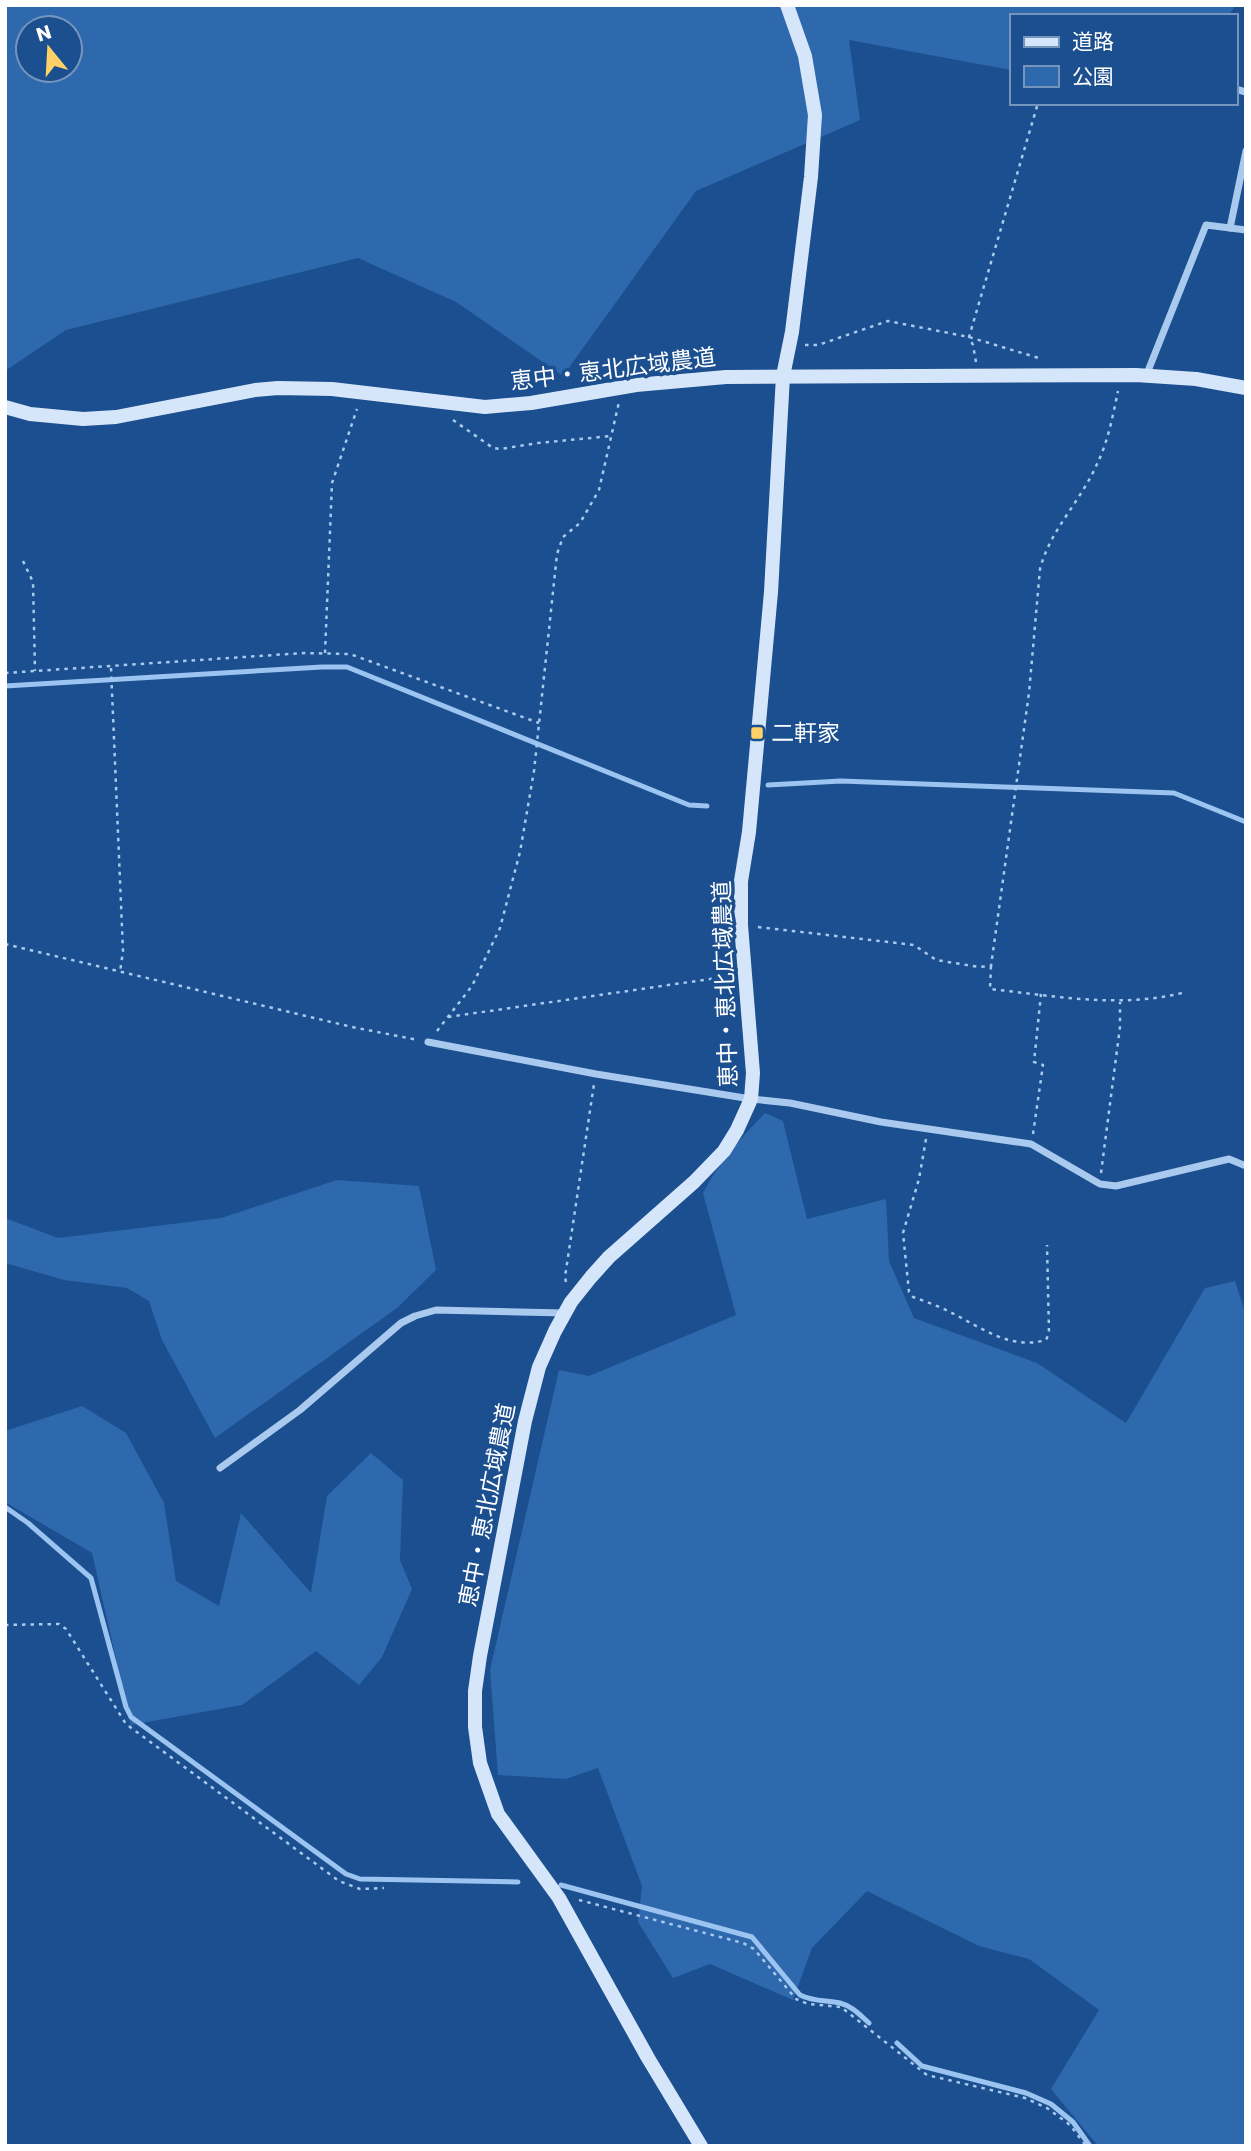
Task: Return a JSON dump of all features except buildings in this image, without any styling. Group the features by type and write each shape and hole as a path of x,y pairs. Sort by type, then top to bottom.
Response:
{"street":[{"path":"787,5 805,56 815,115 811,177 783,376 1121,375 1223,382 1246,388"},
{"path":"1230,228 1246,151"},
{"path":"1146,376 1206,226 1246,230"},
{"name":"恵中・恵北広域農道","path":"5,407 59,418 105,418 255,390 306,387 485,407 622,387 726,377 783,376 771,592 749,832 741,881 741,925 754,1073 751,1099 724,1151 695,1182 610,1257 568,1307 539,1367 526,1421 475,1691 475,1727 480,1763 498,1814 559,1898 648,2058 701,2146"},
{"path":"428,1042 596,1074 790,1103 881,1122 1031,1144 1100,1184 1116,1186 1229,1159 1246,1166"},
{"path":"220,1468 300,1410 401,1323 415,1316 436,1310 568,1307"}],"path":[{"path":"978,375 969,337 1037,105"},
{"path":"789,344 818,345 888,321 969,337 1048,361"},
{"path":"1121,375 1097,464 1045,549 1040,569 1029,693 990,989 1120,1002 1161,999 1186,992"},
{"path":"5,944 352,1027 428,1042 472,986 500,929 520,852 534,771 557,554 563,537 580,523 599,490 622,387"},
{"path":"325,653 332,483 363,393"},
{"path":"454,404 453,420 493,448 611,436"},
{"path":"23,561 33,582 35,671"},
{"path":"5,673 325,653 350,654 538,723"},
{"path":"111,666 123,939 120,972"},
{"path":"741,925 914,945 936,960 979,967 991,966"},
{"path":"448,1017 745,974"},
{"path":"1031,1144 1043,1065 1034,1062 1041,994"},
{"path":"1100,1184 1120,1027 1120,1002"},
{"path":"568,1307 565,1277 596,1074"},
{"path":"927,1129 919,1179 903,1233 909,1292 914,1297 952,1313 998,1338 1034,1344 1046,1340 1049,1333 1050,1284 1047,1245"},
{"path":"5,1625 59,1624 66,1629 126,1724 339,1881 360,1889 384,1888"},
{"path":"559,1898 570,1898 743,1943 754,1949 796,1999 808,2004 841,2007 927,2075 1025,2098 1047,2108 1070,2125 1086,2146"}],"green space":[{"path":"5,5 1236,5 1229,14 1010,14 1010,70 849,40 860,120 696,191 563,376 456,302 358,258 66,330 5,371"},
{"path":"765,1113 783,1121 807,1219 886,1199 889,1261 914,1318 1037,1363 1126,1423 1205,1288 1235,1281 1246,1315 1246,2146 1098,2146 1051,2089 1099,2010 1029,1959 979,1946 867,1891 812,1948 793,2000 710,1964 673,1978 638,1922 642,1886 598,1768 566,1779 498,1775 490,1670 559,1370 589,1376 736,1315 703,1193 723,1161"},
{"path":"337,1180 419,1186 436,1270 397,1308 215,1438 162,1340 149,1301 127,1288 64,1280 5,1263 5,1218 58,1238 221,1218"},
{"path":"82,1406 126,1433 164,1503 176,1581 219,1606 241,1513 311,1593 327,1496 371,1453 403,1480 400,1560 412,1589 382,1657 359,1685 316,1651 242,1705 131,1725 92,1553 5,1502 5,1431"}],"waterway":[{"path":"5,686 347,667 689,805 707,806"},
{"path":"768,785 841,781 1174,793 1246,822"},
{"path":"5,1507 28,1523 91,1578 131,1717 346,1874 360,1879 518,1882"},
{"path":"561,1885 752,1937 800,1995 844,2004 869,2023"},
{"path":"897,2043 922,2066 1026,2093 1051,2104 1073,2122 1090,2146"}],"place":[{"name":"二軒家","path":"757,733"}]}
